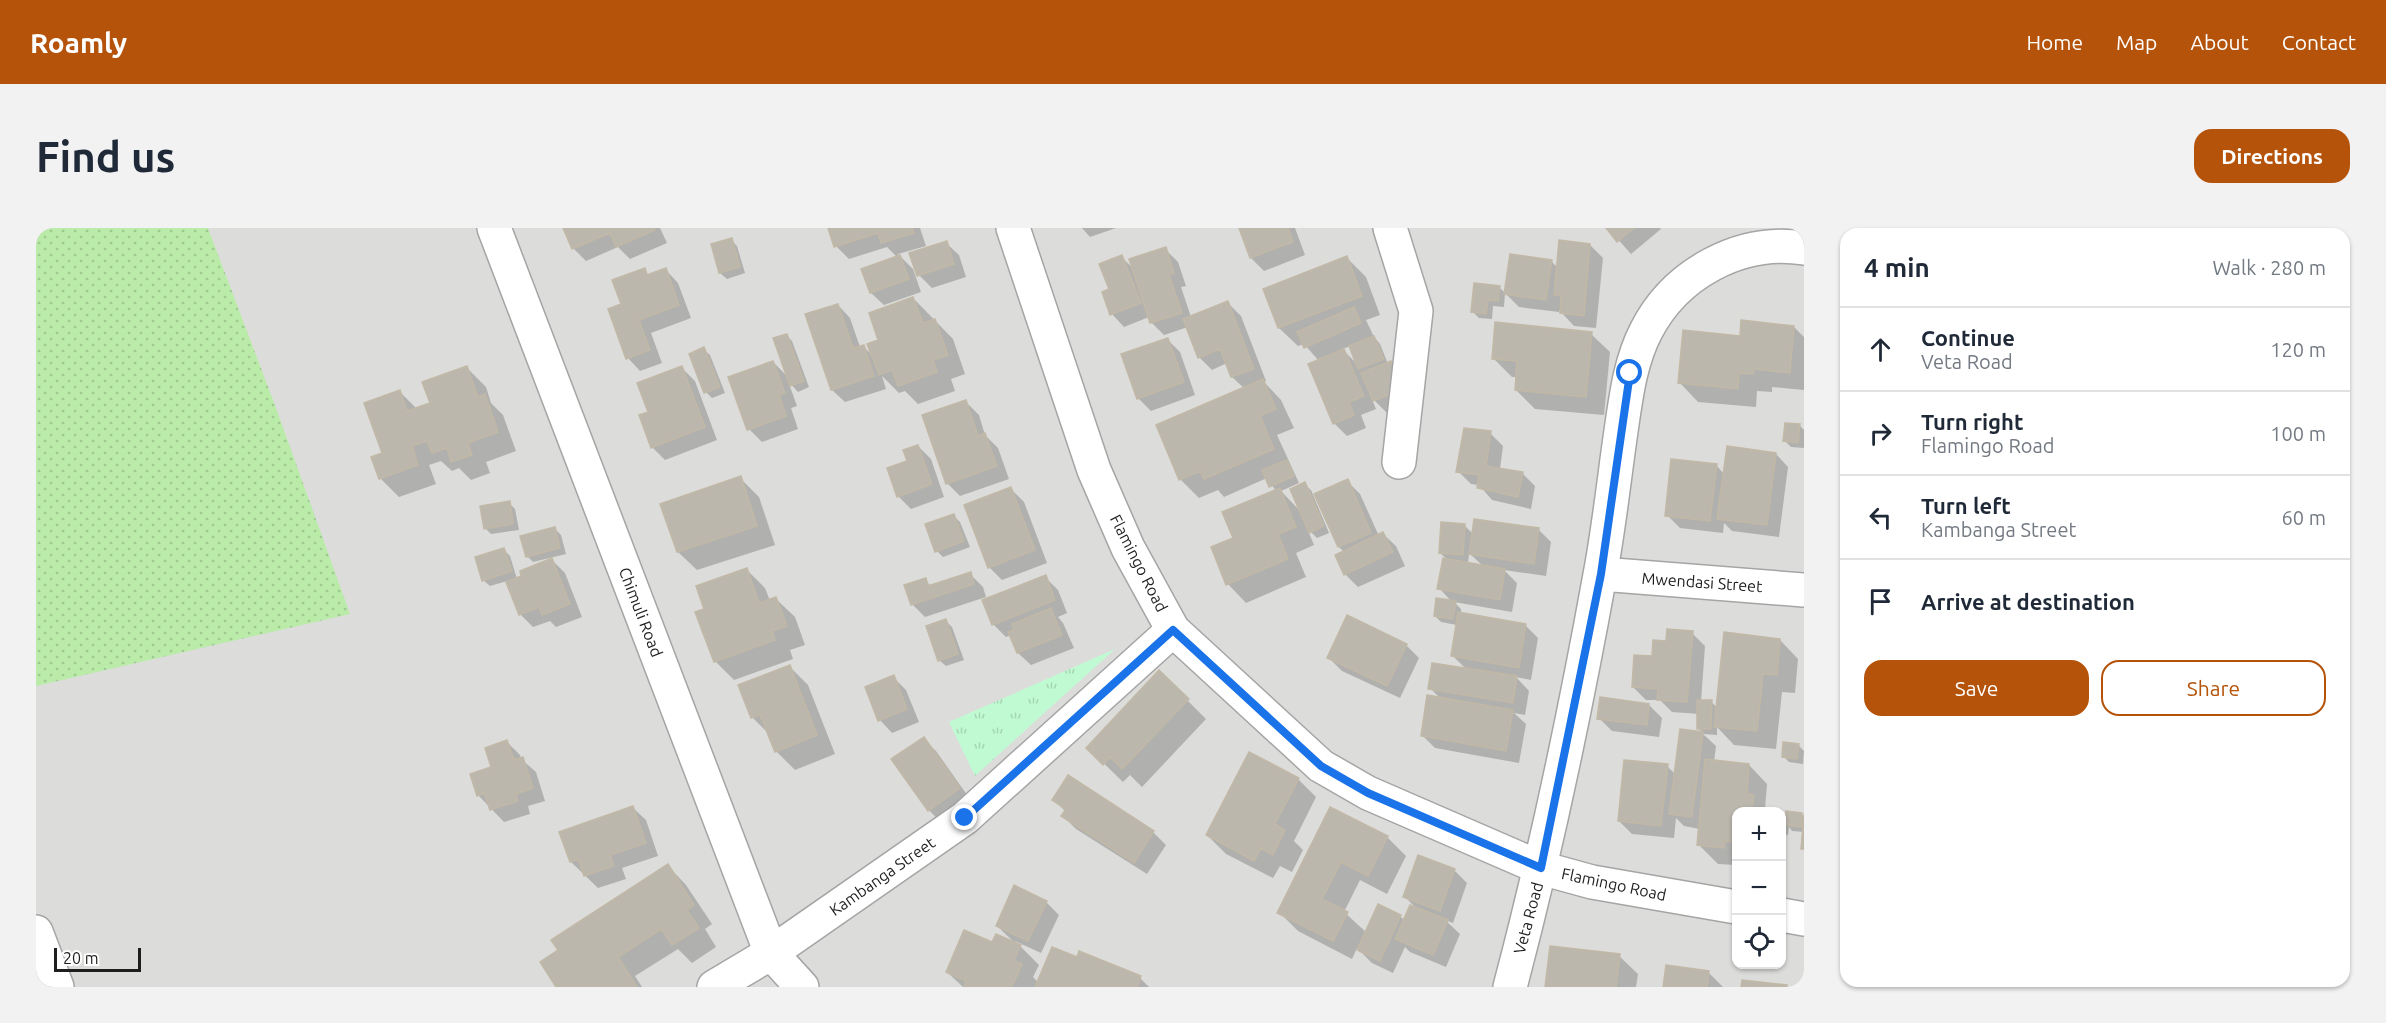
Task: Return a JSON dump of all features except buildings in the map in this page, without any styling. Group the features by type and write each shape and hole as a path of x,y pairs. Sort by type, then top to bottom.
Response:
{"street":[{"name":"Chimuli Road","path":"494,228 771,953 802,987"},
{"name":"Flamingo Road","path":"1013,228 1094,470 1128,548 1173,630 1321,766 1368,793 1541,868 1592,882 1732,906"},
{"path":"1390,228 1416,311 1399,462"},
{"name":"Veta Road","path":"1510,987 1541,868 1601,574 1630,373 1646,330 1675,290 1700,270 1727,257 1751,250 1788,246 1804,248"},
{"name":"Mwendasi Street","path":"1601,574 1804,590"},
{"name":"Kambanga Street","path":"714,987 771,953 965,818 1173,630"},
{"path":"1786,916 1804,919"},
{"path":"36,932 57,987"}],"shaded area":[{"path":"36,228 1804,228 1804,987 36,987"}],"green space":[{"path":"36,228 208,228 350,614 36,686"},
{"path":"1115,649 975,776 949,722"}],"route":[{"path":"965,818 1173,630 1321,766 1368,793 1541,868 1601,574 1630,373"}]}
